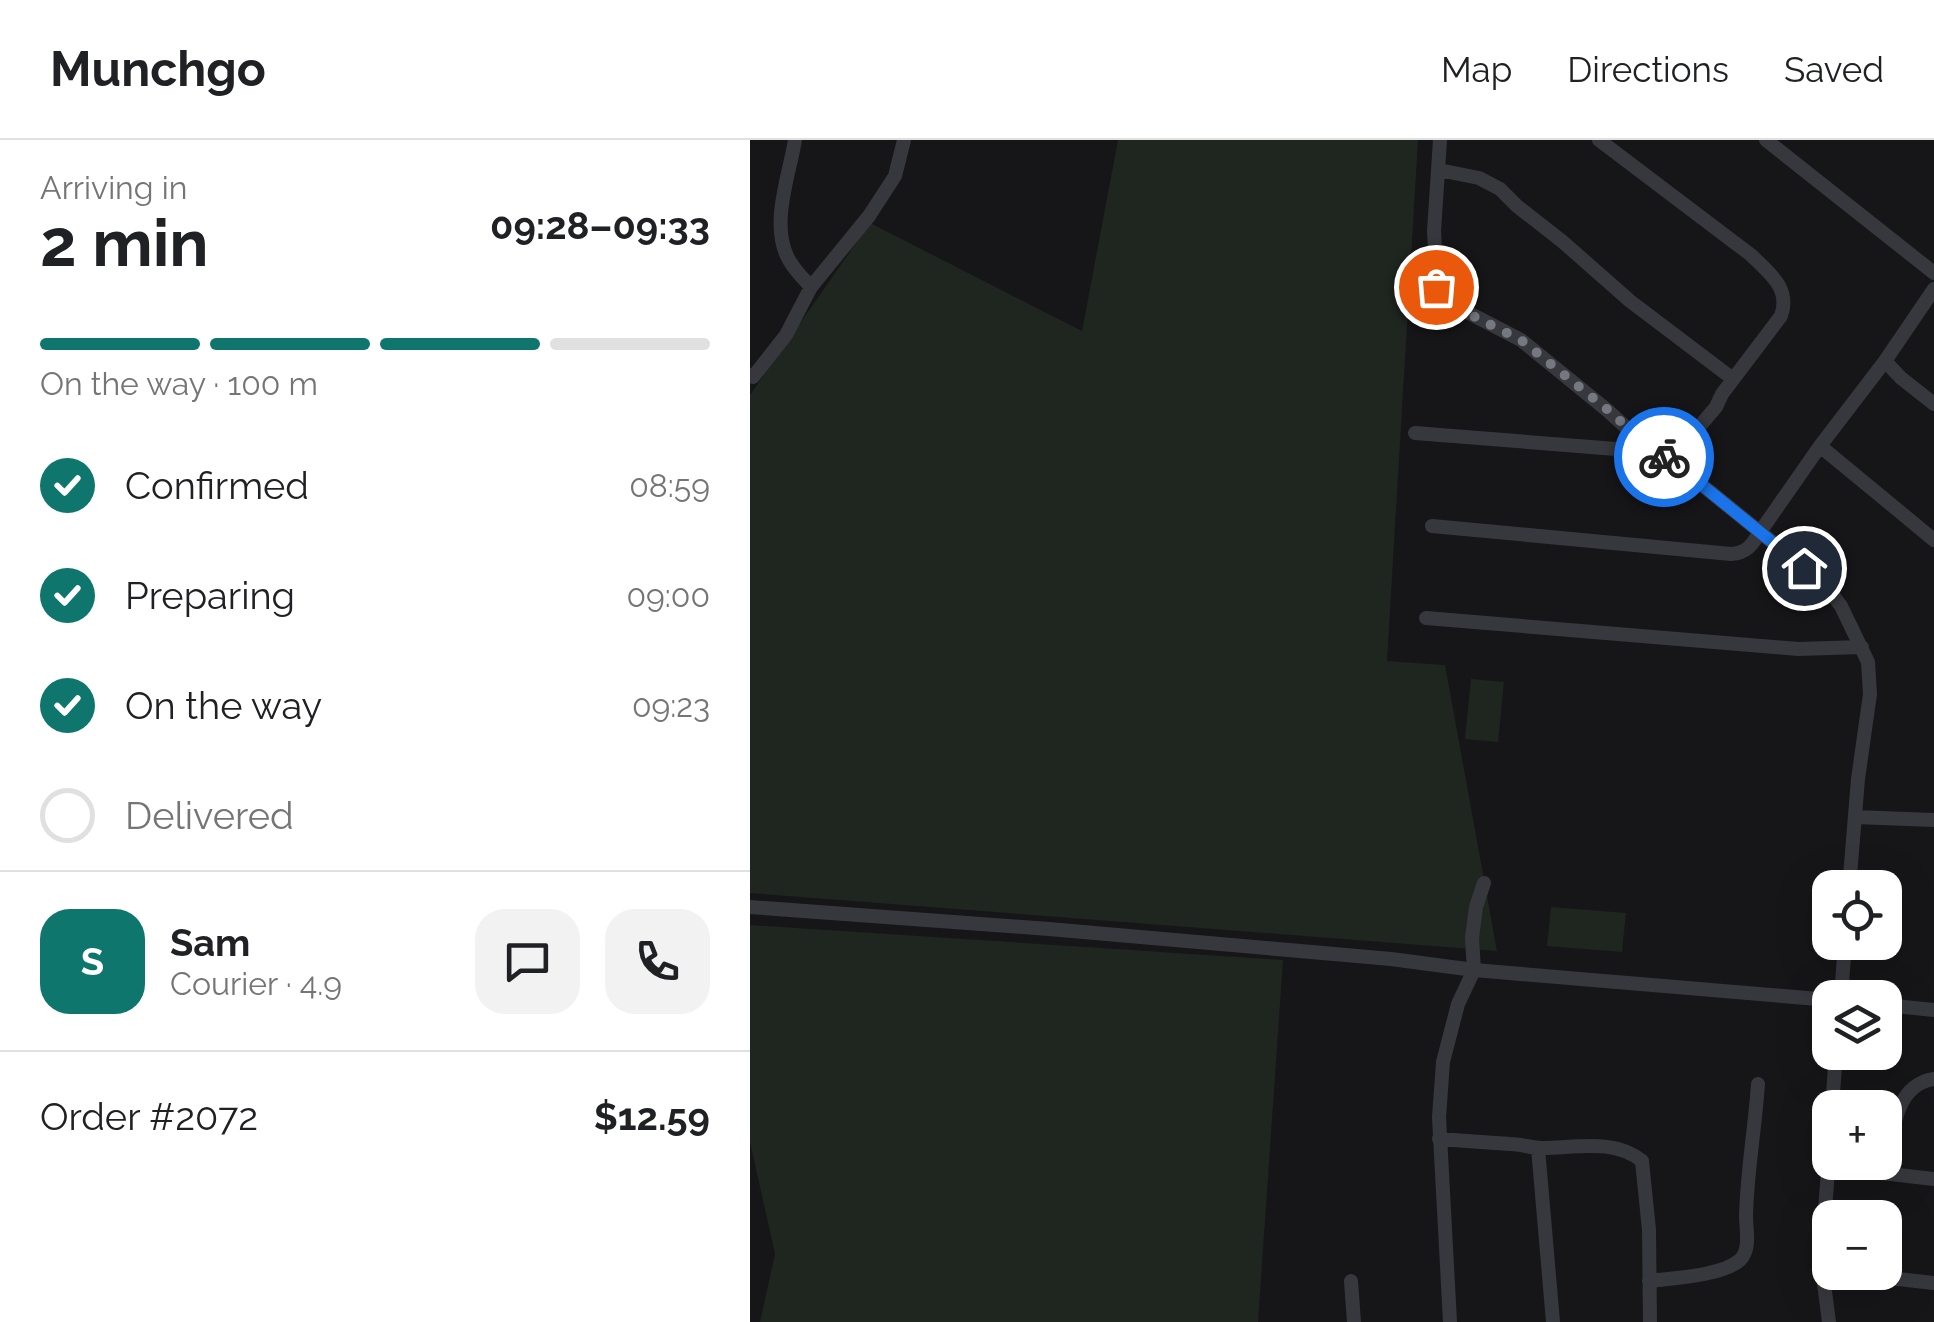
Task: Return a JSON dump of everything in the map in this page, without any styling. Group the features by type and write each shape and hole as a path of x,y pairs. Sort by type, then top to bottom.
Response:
{"street":[{"path":"795,140 782,213 782,242 789,261 811,288"},
{"path":"750,374 753,377 786,335 811,288 870,216 895,176 904,140"},
{"path":"1440,140 1434,232 1438,301 1521,340 1654,452 1671,460 1826,586 1841,606 1868,662 1870,694 1851,870"},
{"path":"1599,140 1750,256 1779,284 1785,305 1716,407 1671,460"},
{"path":"1766,140 1934,273"},
{"path":"1439,170 1478,178 1500,189 1621,294 1734,379"},
{"path":"1432,526 1742,553 1751,547 1934,289"},
{"path":"1885,361 1934,404"},
{"path":"1415,432 1654,452"},
{"path":"1820,446 1934,540"},
{"path":"1426,618 1798,649 1862,647"},
{"path":"1855,817 1934,820"},
{"path":"1450,1322 1439,1139 1444,1062 1458,1004 1474,970 1472,938 1484,883"},
{"path":"750,907 1272,948 1474,970 1812,998"},
{"path":"1902,1007 1934,1010"},
{"path":"1902,1102 1912,1087 1934,1079"},
{"path":"1650,1281 1719,1270 1744,1256 1758,1084"},
{"path":"1439,1139 1538,1148 1613,1148 1642,1161 1650,1322"},
{"path":"1538,1148 1552,1322"},
{"path":"1902,1176 1934,1180"},
{"path":"1350,1281 1354,1322"},
{"path":"1902,1282 1934,1284"},
{"path":"1824,1290 1829,1322"}],"shaded area":[{"path":"1118,140 1418,140 1387,661 1445,665 1497,951 750,893 750,395 870,223 1082,331"},
{"path":"1471,679 1504,682 1498,742 1465,739"},
{"path":"1551,907 1626,913 1622,952 1547,946"},
{"path":"750,925 1283,960 1258,1322 760,1322 775,1254 750,1142"}],"way so far":[{"path":"1436,287 1438,301 1521,340 1664,457"}],"route":[{"path":"1664,457 1804,568"}]}
